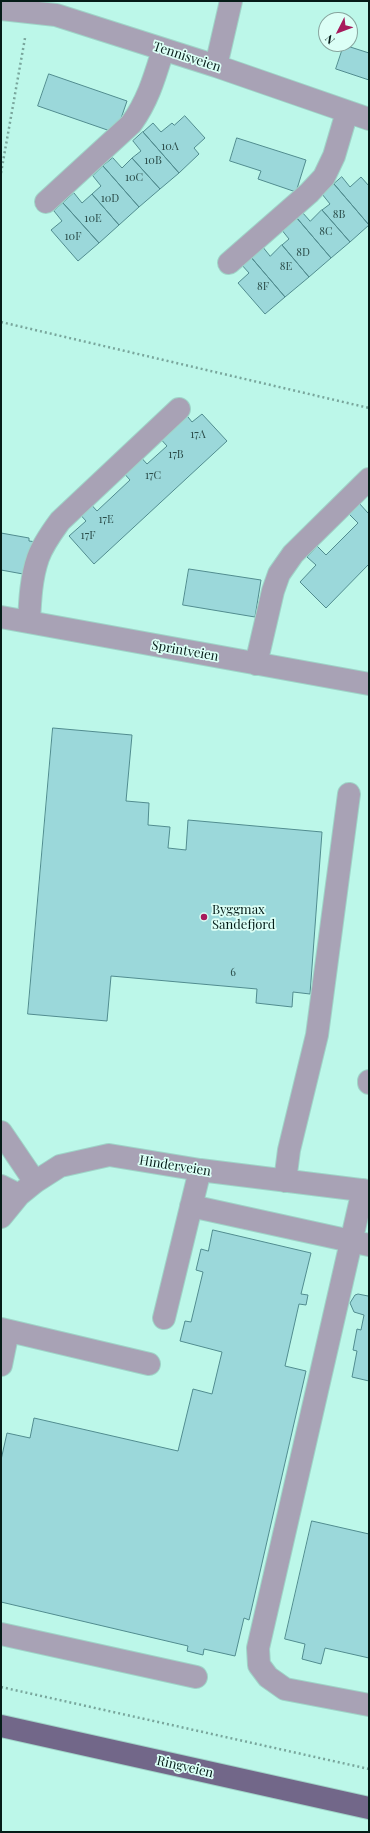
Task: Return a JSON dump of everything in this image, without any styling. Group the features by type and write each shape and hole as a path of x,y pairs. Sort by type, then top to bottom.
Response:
{"main road":[{"name":"Ringveien","path":"1,1726 369,1808"}],"street":[{"path":"216,66 231,1"},
{"name":"Tennisveien","path":"1,9 56,15 216,66 369,119"},
{"path":"46,202 131,124 141,111 149,94 163,50"},
{"path":"230,263 309,193 324,177 334,156 347,112"},
{"path":"28,622 32,582 38,557 60,521 179,409"},
{"path":"256,664 273,591 280,574 292,554 369,479"},
{"name":"Sprintveien","path":"1,617 369,684"},
{"path":"285,1180 289,1150 317,1036 349,794"},
{"path":"1,1132 18,1188"},
{"name":"Hinderveien","path":"1,1217 18,1188 60,1166 109,1155 200,1170 366,1191"},
{"path":"164,1318 200,1170"},
{"path":"366,1191 360,1243 258,1648 259,1665 268,1677 285,1689 369,1705"},
{"path":"191,1206 360,1243"},
{"path":"1,1365 5,1330 149,1364"},
{"path":"1,1634 196,1676"}],"path":[{"path":"1,174 30,11"},
{"path":"1,322 369,408"},
{"path":"1,1687 369,1769"}],"building":[{"path":"358,49 369,53 369,80 336,69 342,52 358,52"},
{"path":"49,74 127,101 116,133 38,106"},
{"path":"185,116 205,138 194,148 199,154 179,173 143,132 153,123 161,132 172,123 174,125"},
{"path":"143,132 179,173 160,189 132,158 141,151 133,141"},
{"path":"237,138 306,160 296,192 258,179 261,171 230,161"},
{"path":"113,158 122,168 132,158 160,189 139,207 103,166"},
{"path":"103,166 139,207 119,225 92,194 101,186 93,176"},
{"path":"342,177 350,187 361,177 369,186 369,225 334,184"},
{"path":"334,184 369,225 350,242 322,210 330,204 322,194"},
{"path":"74,193 82,203 92,194 119,225 99,243 63,203"},
{"path":"63,203 99,243 78,261 51,230 62,221 54,211"},
{"path":"322,210 350,242 331,258 296,217 302,212 310,221"},
{"path":"296,217 331,258 309,277 282,245 289,239 281,229"},
{"path":"282,245 309,277 285,297 250,256 262,246 270,256"},
{"path":"250,256 285,297 265,314 238,283 249,273 241,264"},
{"path":"184,412 192,422 202,414 227,441 94,564 69,536 86,521 77,511 88,501 97,511 130,480 121,470 138,454 147,464 167,446 158,436"},
{"path":"359,503 368,513 369,511 369,564 326,608 300,582 316,565 307,557 317,546 326,555 358,523 349,514"},
{"path":"1,533 29,538 29,541 37,542 23,574 1,570"},
{"path":"189,569 261,580 255,617 183,605"},
{"path":"53,728 132,735 126,801 149,803 148,825 170,827 168,848 186,850 188,820 322,832 310,994 293,992 292,1007 256,1003 257,989 111,976 107,1021 28,1014"},
{"path":"213,1230 311,1253 301,1294 308,1295 306,1305 299,1304 285,1366 306,1371 249,1620 244,1618 235,1656 204,1649 203,1655 187,1651 188,1646 1,1602 1,1460 7,1433 30,1438 34,1418 178,1451 193,1389 212,1394 222,1352 180,1341 185,1321 191,1322 203,1272 196,1270 201,1249 208,1251"},
{"path":"369,1292 369,1381 352,1377 357,1351 353,1350 357,1329 361,1330 364,1315 354,1312 350,1303 355,1295 358,1294 368,1296"},
{"path":"312,1521 369,1534 369,1658 325,1648 321,1664 302,1659 305,1644 285,1639"}],"place":[{"name":"Byggmax Sandefjord","path":"204,917"}]}
